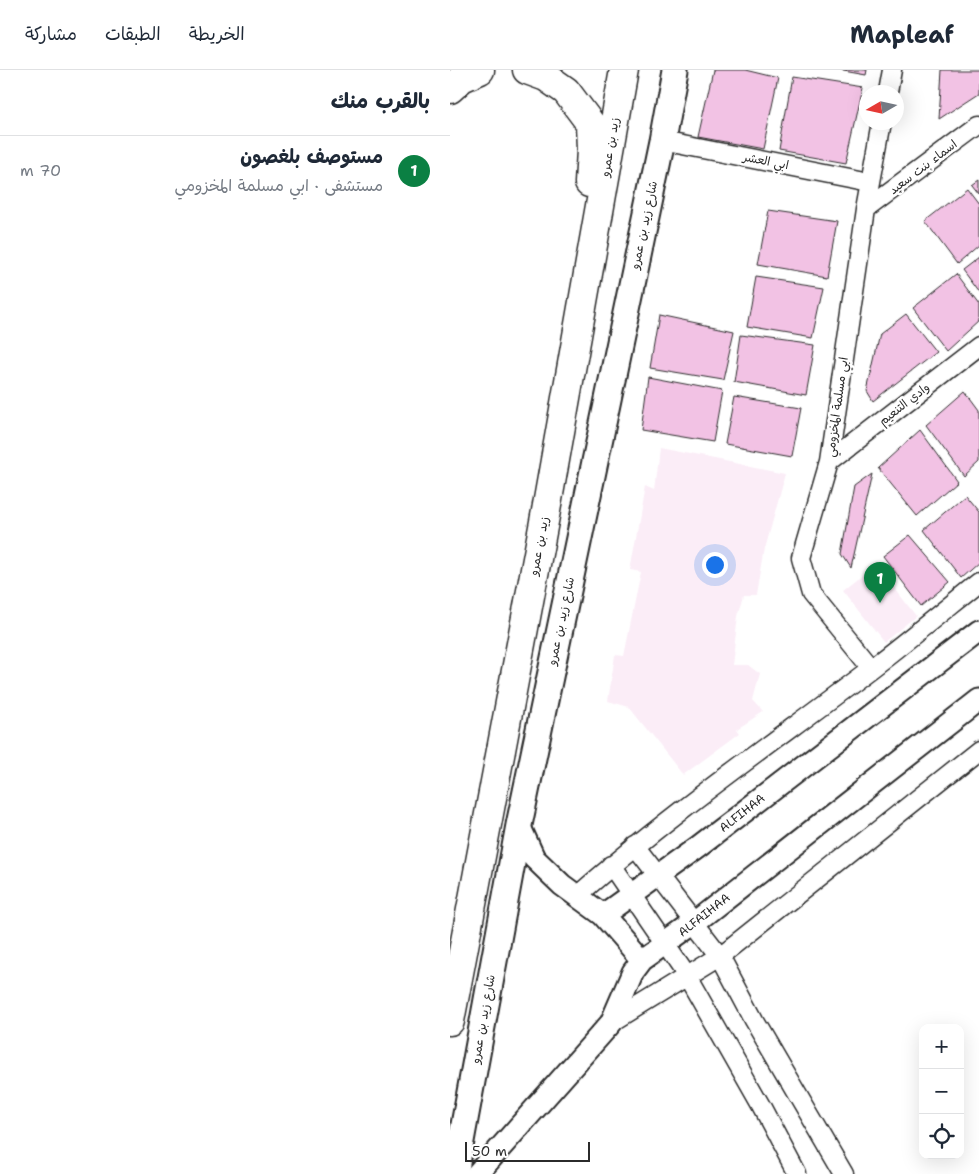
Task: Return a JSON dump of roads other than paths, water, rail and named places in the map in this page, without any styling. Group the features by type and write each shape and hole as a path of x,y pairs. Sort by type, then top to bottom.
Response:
{"main road":[{"path":"450,89 462,78 480,70"},
{"path":"527,70 546,78 566,91 590,123 591,150 588,184 577,250 565,398"},
{"name":"زيد بن عمرو","path":"450,1021 546,511 624,70"},
{"name":"شارع زيد بن عمرو","path":"455,1174 519,825 662,141 675,70"},
{"path":"546,511 583,518"}],"street":[{"path":"889,85 892,70"},
{"name":"اسماء بنت سعيد","path":"866,209 979,125"},
{"name":"ابي مسلمة المخزومي","path":"871,668 811,594 801,558 829,462 870,182 880,130"},
{"name":"ابي العشر","path":"662,141 870,182"},
{"name":"وادي التنعيم","path":"829,462 979,346"},
{"path":"577,896 635,846 735,768 871,668 979,582"},
{"name":"ALFIHAA","path":"603,915 698,848 979,631"},
{"name":"ALFAIHAA","path":"477,1174 611,1023 632,972 642,960 694,923 979,700"},
{"path":"611,1023 720,956 979,750"},
{"path":"519,825 534,858 562,885 603,915 642,960"},
{"path":"635,846 720,956 754,1020 844,1174"},
{"path":"611,866 687,976 761,1106 797,1174"}],"place":[{"name":"مستوصف بلغصون","path":"880,603"}]}
